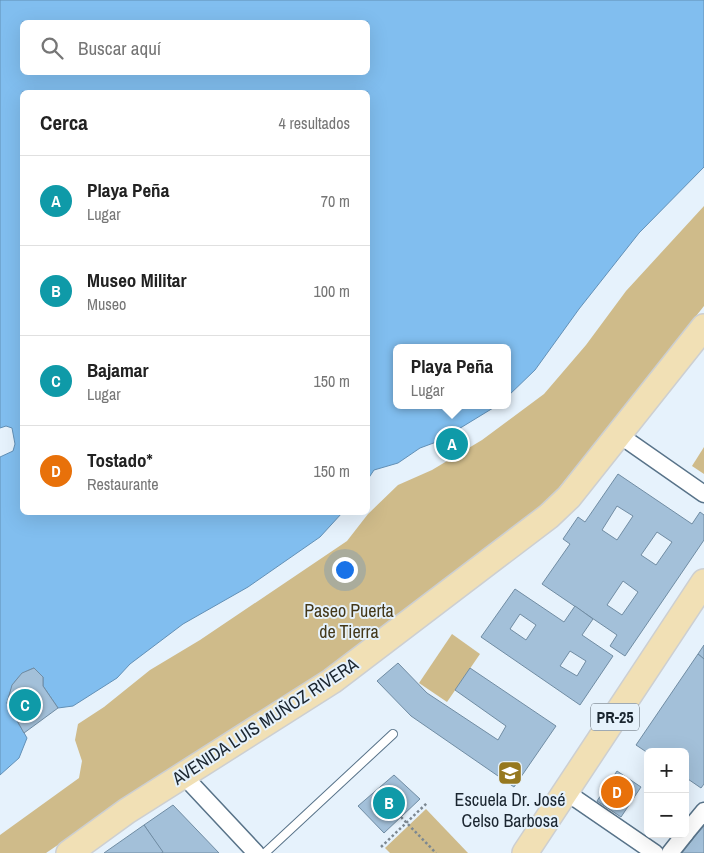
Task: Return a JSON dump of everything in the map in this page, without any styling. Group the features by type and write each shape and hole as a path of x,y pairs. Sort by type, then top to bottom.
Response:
{"main road":[{"name":"AVENIDA LUIS MUÑOZ RIVERA","path":"69,853 183,774 332,681 549,516 569,497 704,326"},
{"name":"PR-25","path":"525,853 704,582"}],"street":[{"path":"618,434 704,494"},
{"path":"183,774 256,853"},
{"path":"566,792 655,853"},
{"path":"689,829 704,811"},
{"path":"670,853 682,838"}],"lane":[{"path":"265,853 393,734"}],"path":[{"path":"381,847 427,803"},
{"path":"401,817 436,853"}],"green space":[{"name":"Paseo Puerta de Tierra","path":"704,206 704,306 553,495 540,507 384,631 285,700 174,766 46,853 0,853 0,835 79,778 82,761 75,740 78,724 104,707 150,670 200,640 347,541 367,515 370,515 370,512 398,485 432,470 482,440 544,394 586,345 626,291"},
{"path":"704,447 704,474 692,466"},
{"path":"452,634 480,654 447,702 419,683"},
{"path":"426,809 468,853 390,853 385,848"}],"water":[{"path":"0,0 704,0 704,167 639,233 579,309 535,370 511,393 511,344 393,344 393,409 491,409 439,441 420,448 398,463 374,470 370,476 370,90 20,90 20,515 340,515 320,537 248,587 183,624 130,664 117,678 73,706 58,708 43,686 43,677 34,668 18,677 7,703 27,738 19,758 0,775 0,457 13,451 15,444 12,428 6,426 0,428"}],"building":[{"path":"618,474 692,524 700,512 704,515 704,540 625,656 610,646 617,635 542,584 570,544 563,539 578,517 585,522","holes":["617,506 633,516 617,540 602,530","657,532 672,542 656,565 641,555","623,581 638,592 622,615 607,605"]},
{"path":"515,589 564,622 575,606 593,619 582,635 613,656 580,705 481,637","holes":["520,614 536,625 526,640 510,629","570,651 586,661 577,676 560,666"]},
{"path":"704,645 704,659 698,654"},
{"path":"698,654 704,659 704,784 701,788 689,780 689,748 644,748 644,750 636,745"},
{"path":"398,663 427,693 498,740 506,726 455,690 470,668 556,726 514,787 411,716 377,681"},
{"path":"34,668 43,677 43,686 58,708 24,733 7,703 12,685 22,673"},
{"path":"617,771 641,787 621,817 597,801"},
{"path":"394,775 420,799 384,833 358,806"},
{"path":"173,805 219,853 163,853 144,825"},
{"path":"144,825 163,852 104,853"},
{"path":"704,826 704,853 682,853 697,834"}],"place":[{"name":"Playa Peña","path":"452,444"},
{"name":"Bajamar","path":"25,705"},
{"name":"Escuela Dr. José Celso Barbosa","path":"510,773"},
{"name":"Tostado*","path":"617,792"},
{"name":"Museo Militar","path":"389,803"}]}
